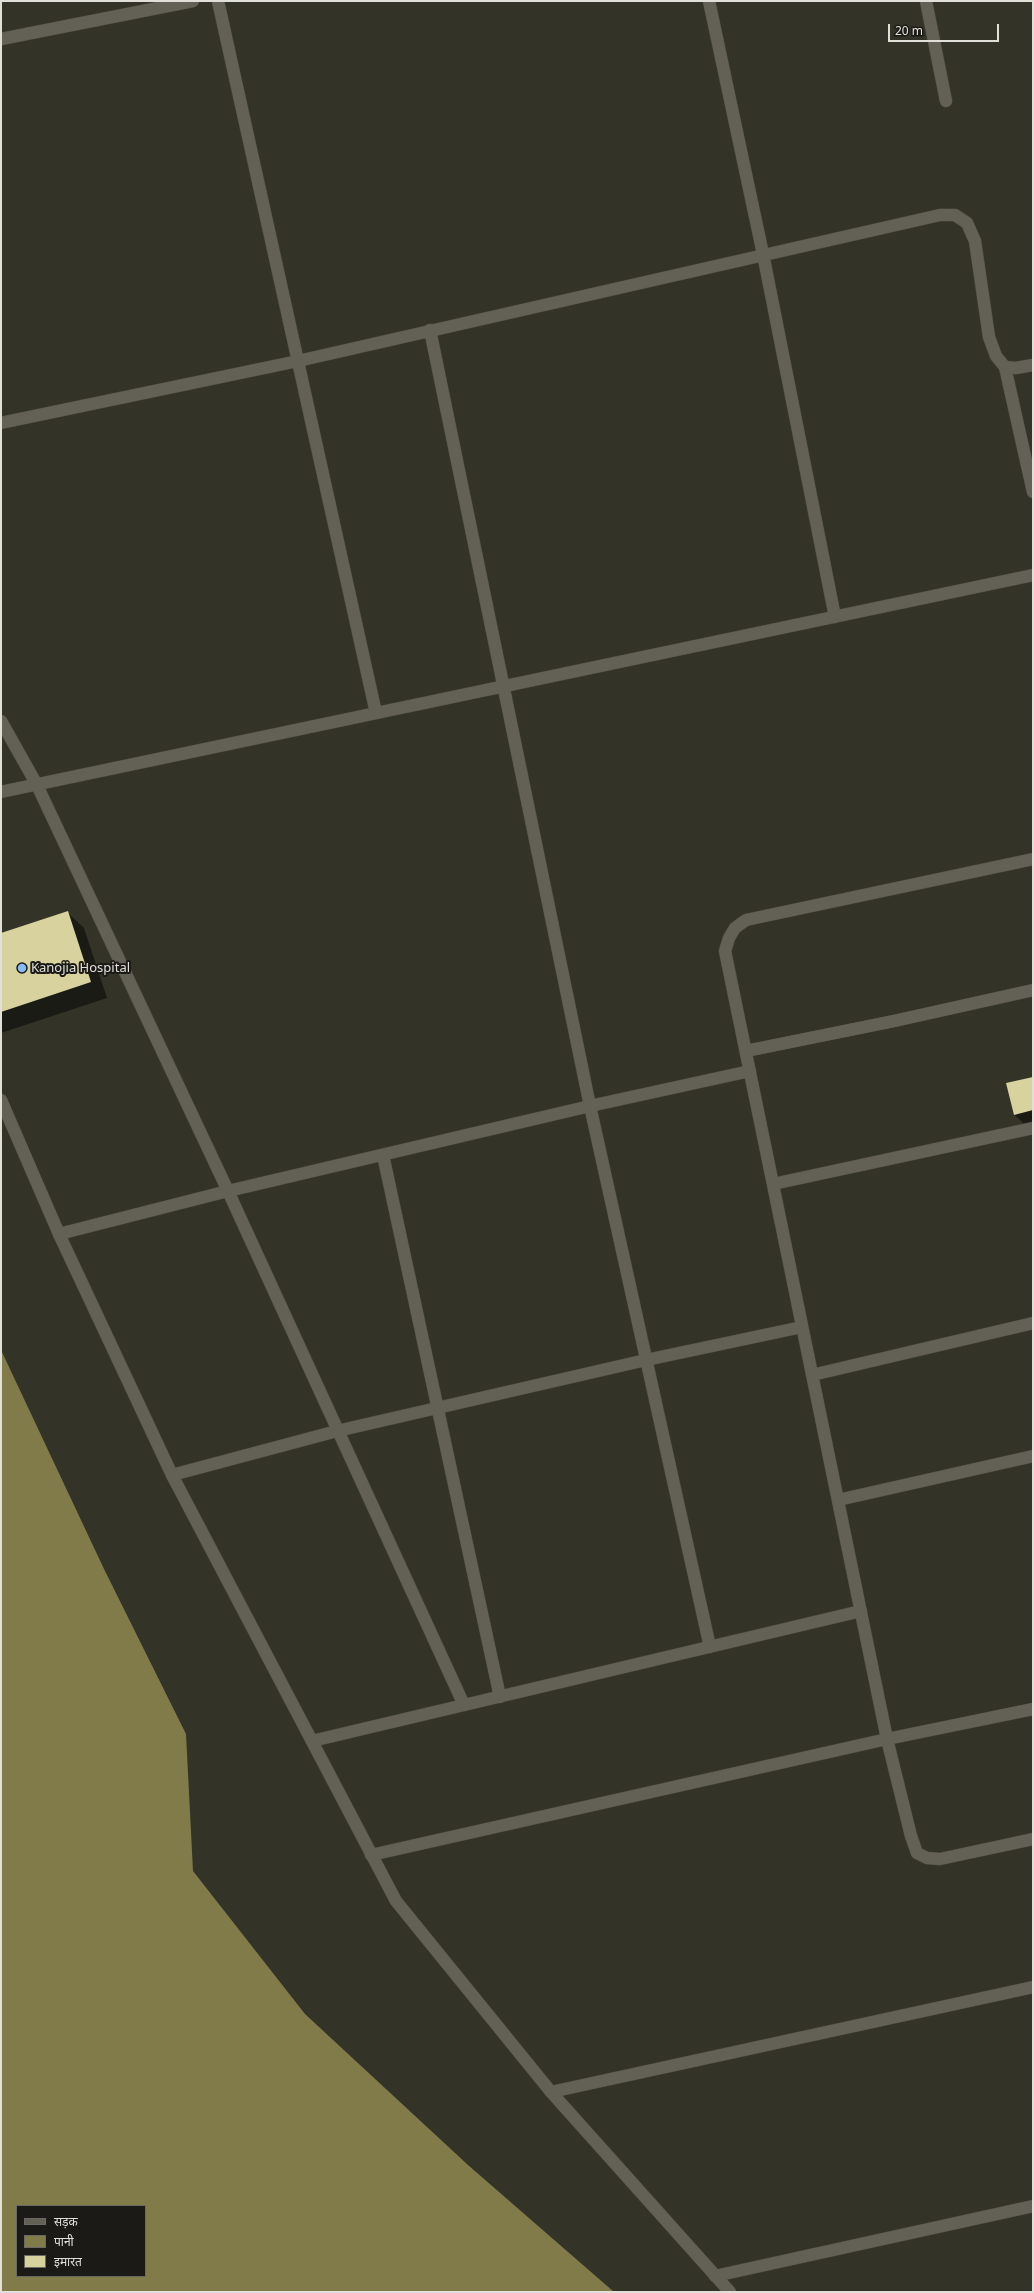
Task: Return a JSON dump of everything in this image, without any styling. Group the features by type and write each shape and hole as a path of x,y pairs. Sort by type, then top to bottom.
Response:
{"street":[{"path":"1,39 193,1"},
{"path":"218,1 376,714"},
{"path":"709,1 763,254 835,617"},
{"path":"926,1 946,101"},
{"path":"1,423 298,361 925,218 955,215 967,223 975,241 989,337 996,356 1004,368 1033,492"},
{"path":"430,330 590,1106 710,1647"},
{"path":"1004,368 1016,368 1033,365"},
{"path":"1,792 1033,575"},
{"path":"1,721 37,785 228,1191 464,1705"},
{"path":"1033,859 746,920 735,928 728,938 725,951 887,1739 911,1836 917,1854 927,1858 940,1859 1033,1839"},
{"path":"746,1051 894,1021 1033,990"},
{"path":"59,1234 228,1191 590,1106 750,1071"},
{"path":"1,1100 59,1234 172,1475 396,1901 551,2092 730,2292"},
{"path":"773,1184 1033,1128"},
{"path":"383,1155 500,1696"},
{"path":"812,1375 1033,1323"},
{"path":"172,1475 337,1431 646,1360 802,1327"},
{"path":"838,1500 1033,1456"},
{"path":"312,1741 861,1611"},
{"path":"371,1855 887,1739 1033,1709"},
{"path":"551,2092 1033,1987"},
{"path":"715,2276 1033,2206"}],"water":[{"path":"1,1350 104,1569 186,1734 193,1871 305,2014 468,2165 614,2292 1,2292"}],"building":[{"path":"68,911 91,982 1,1012 1,933"},
{"path":"1033,1077 1033,1110 1014,1115 1006,1083"}],"place":[{"name":"Kanojia Hospital","path":"22,968"}]}
